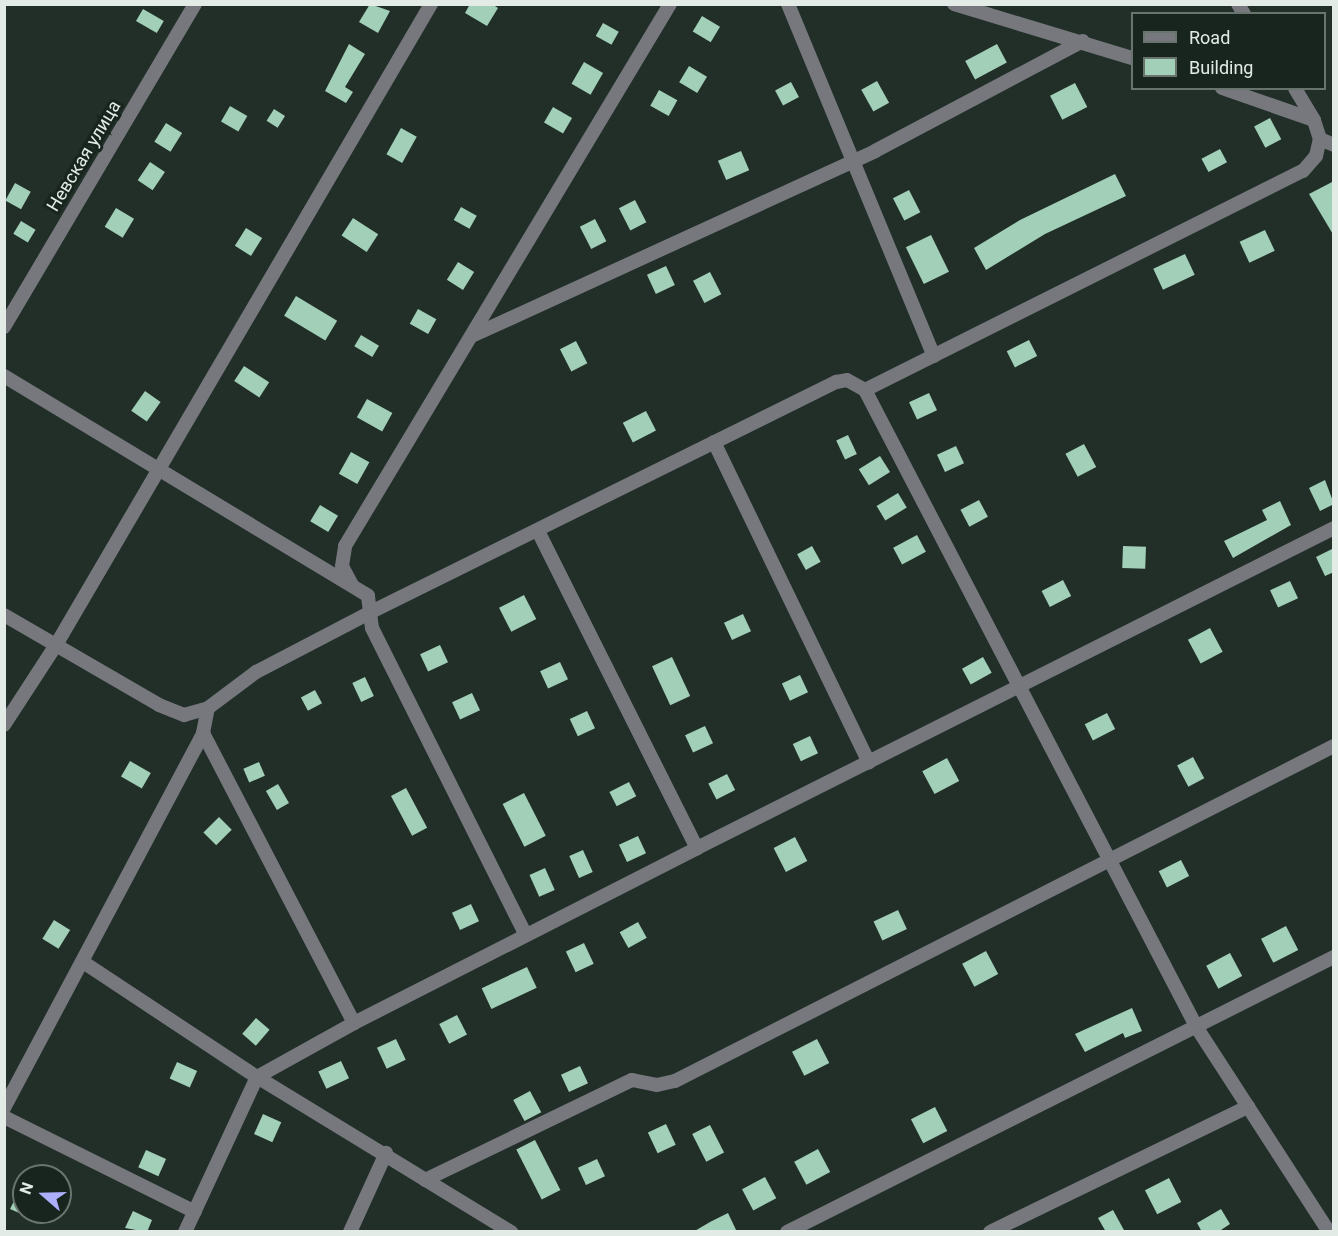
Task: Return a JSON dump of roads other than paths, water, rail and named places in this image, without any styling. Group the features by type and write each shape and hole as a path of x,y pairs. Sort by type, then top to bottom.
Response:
{"street":[{"name":"Невская улица","path":"4,327 195,4"},
{"path":"4,725 56,645 431,4"},
{"path":"352,585 342,566 345,546 474,335 669,4"},
{"path":"788,4 934,356"},
{"path":"954,4 1083,41 1131,58"},
{"path":"474,335 851,158 875,151 1083,41"},
{"path":"1228,90 1314,120"},
{"path":"865,390 1304,171 1316,156 1320,139 1314,120 1295,90"},
{"path":"1320,139 1334,145"},
{"path":"4,376 368,596 373,611 372,627 526,935"},
{"path":"4,615 159,705 184,715 208,708 256,672 373,611 836,382 847,380 865,390 1197,1028 1329,1232"},
{"path":"714,442 869,762"},
{"path":"185,1232 257,1077 354,1023 526,935 1334,528"},
{"path":"538,531 697,848"},
{"path":"4,1108 203,733 208,708"},
{"path":"203,733 354,1023"},
{"path":"425,1180 632,1080 657,1084 675,1082 1334,746"},
{"path":"787,1232 1197,1028 1334,957"},
{"path":"83,962 257,1077 386,1153 425,1180 510,1232"},
{"path":"990,1232 1248,1107"},
{"path":"4,1117 195,1212"},
{"path":"350,1232 386,1153"}]}
